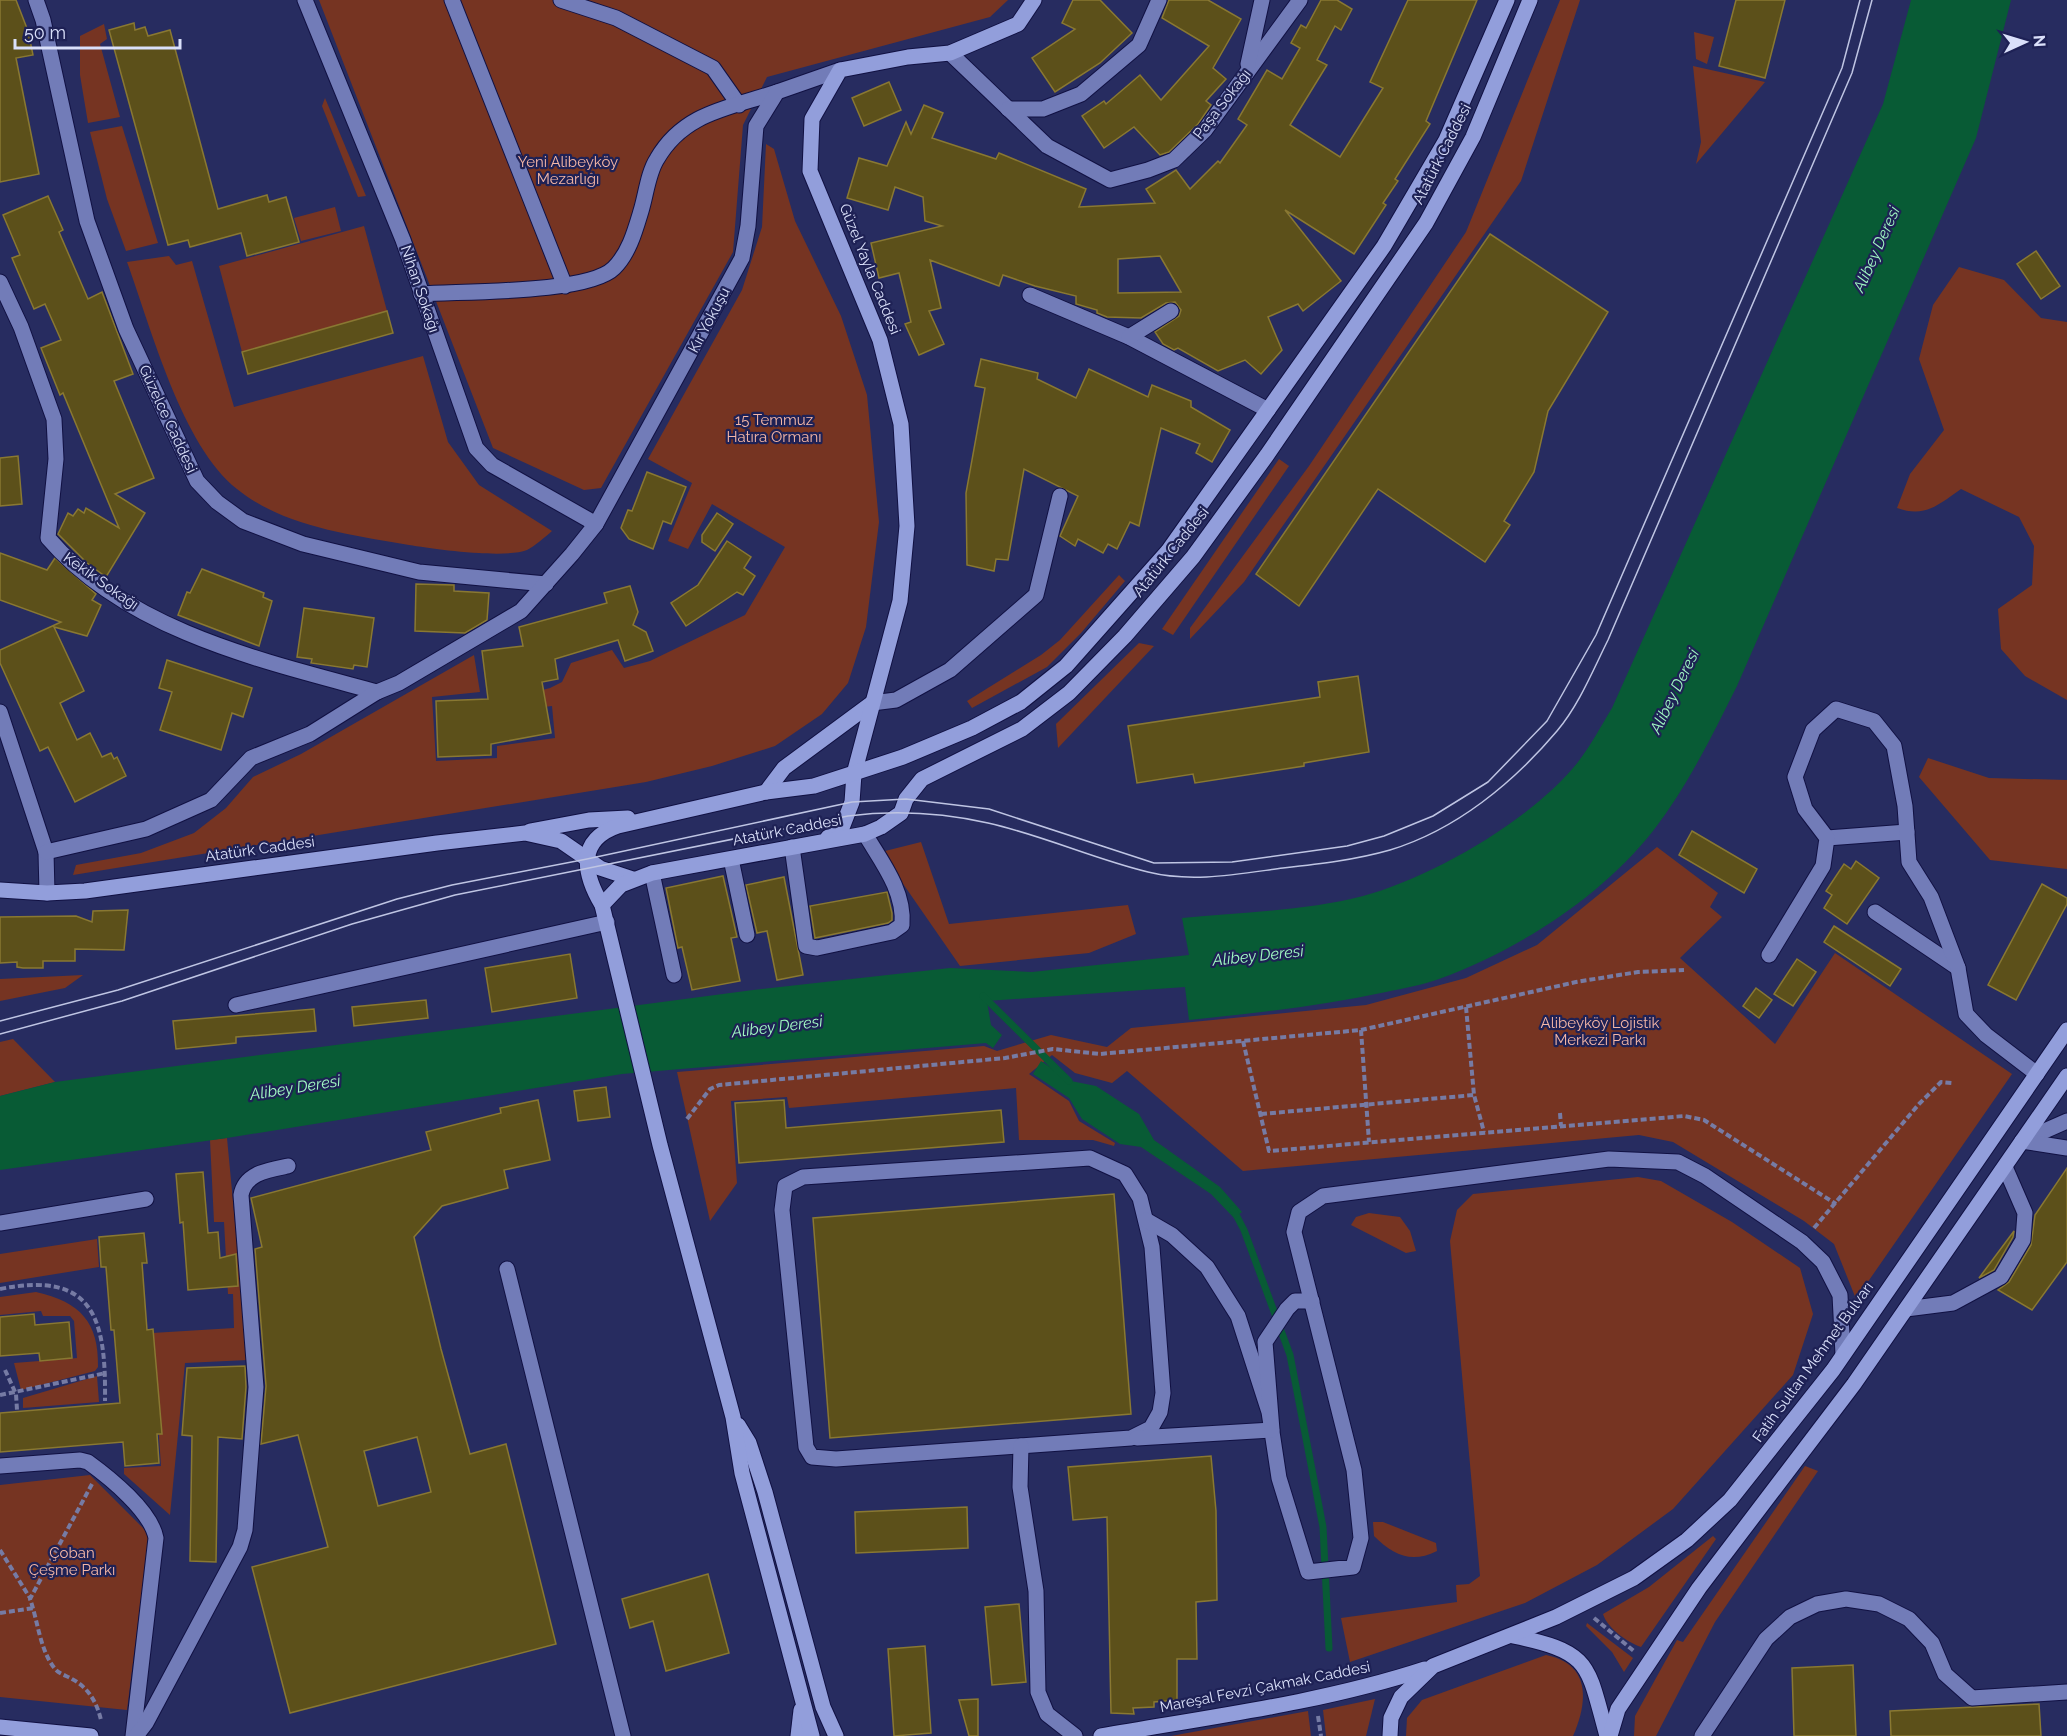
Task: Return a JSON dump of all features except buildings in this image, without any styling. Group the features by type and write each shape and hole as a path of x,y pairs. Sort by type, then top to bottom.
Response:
{"main road":[{"path":"840,70 908,57 950,53 1018,24 1034,0"},
{"name":"Atatürk Caddesi","path":"588,859 590,846 603,831 644,819 766,792 814,786 854,774 972,728 1021,702 1066,666 1168,551 1384,246 1446,140 1507,0"},
{"name":"Atatürk Caddesi","path":"602,904 621,885 652,873 865,834 881,827 901,813 906,799 922,779 1022,729 1069,693 1125,636 1193,557 1273,446 1426,224 1473,137 1530,0"},
{"name":"Güzel Yayla Caddesi","path":"807,845 840,833 852,802 854,774 900,600 907,526 900,423 880,340 810,171 812,119 840,70"},
{"path":"766,792 784,768 872,703"},
{"name":"Atatürk Caddesi","path":"525,834 538,828 589,820 644,819"},
{"name":"Atatürk Caddesi","path":"0,890 47,893 85,891 426,844 525,834 561,841 600,868 633,879"},
{"path":"588,859 592,886 602,904 607,921 646,1083 733,1417 742,1473 812,1736"},
{"name":"Fatih Sultan Mehmet Bulvarı","path":"1433,1666 1513,1636 1587,1603 1634,1578 1687,1540 1730,1500 1762,1462 1843,1355 2067,1030"},
{"path":"1608,1736 1618,1709 1699,1588 1854,1384 2067,1076"},
{"path":"733,1417 749,1443 765,1492 823,1707 836,1736"},
{"path":"1513,1636 1546,1643 1579,1659 1594,1687 1608,1736"},
{"path":"1390,1736 1391,1718 1401,1697 1433,1666"},
{"name":"Mareşal Fevzi Çakmak Caddesi","path":"1101,1736 1342,1691 1433,1666"},
{"path":"798,1736 802,1704"},
{"path":"0,1727 96,1732"}],"street":[{"name":"Güzelce Caddesi","path":"36,0 44,20 87,221 126,329 197,481 217,502 243,521 303,544 418,572 546,584"},
{"name":"Nihan Sokağı","path":"304,0 403,240 476,448 492,465 506,474 596,524"},
{"path":"452,0 565,286"},
{"path":"561,0 616,18 713,68 739,105"},
{"path":"1008,109 1042,109 1081,94 1139,45 1159,0"},
{"path":"1246,74 1262,0"},
{"name":"Paşa Sokağı","path":"950,53 1047,146 1110,180 1174,160 1205,130 1300,0"},
{"path":"422,294 565,286 591,281 614,269 633,241 656,160 675,135 700,116 840,70"},
{"name":"Kır Yokuşu","path":"46,852 146,829 210,800 251,758 310,734 377,692 399,683 520,611 546,584 596,524 742,258 748,226 756,126 777,92"},
{"name":"Kekik Sokağı","path":"0,282 21,327 54,419 56,459 48,538 68,561 121,598 166,623 264,662 377,692"},
{"path":"1030,295 1129,337 1268,410"},
{"path":"1129,337 1171,311"},
{"path":"872,703 896,700 950,670 1036,596 1060,496"},
{"path":"1769,955 1823,866 1827,838 1805,809 1795,777 1813,730 1836,709 1874,721 1894,746 1905,807 1909,862 1931,897 1958,968 1966,1014 1986,1035 2037,1074"},
{"path":"0,712 46,852 47,893"},
{"path":"1827,838 1907,832"},
{"path":"792,847 802,932 807,946 817,948 892,932 902,924 903,914 894,884 865,834"},
{"path":"731,859 747,935"},
{"path":"652,873 674,975"},
{"path":"1875,912 1958,968"},
{"path":"236,1005 607,921"},
{"path":"2022,1141 2067,1121"},
{"path":"2022,1141 2067,1148"},
{"path":"1131,1438 1151,1428 1160,1412 1163,1394 1152,1247 1140,1198 1125,1173 1090,1158 803,1177 785,1186 782,1210 806,1446 812,1458 836,1459 1272,1430"},
{"path":"1312,1301 1295,1301 1265,1342 1272,1430 1280,1478 1308,1572 1353,1567 1361,1538 1354,1470 1312,1301 1294,1232 1299,1212 1323,1196 1598,1161 1678,1162 1705,1176 1802,1242 1823,1262 1840,1295 1843,1355"},
{"path":"134,1736 146,1723 240,1547 245,1530 256,1387 241,1195 245,1182 255,1175 288,1166"},
{"path":"1906,1310 1953,1303 2001,1277 2023,1240 2025,1213 2005,1167"},
{"path":"0,1224 146,1199"},
{"path":"1146,1220 1172,1235 1207,1267 1238,1316 1272,1430"},
{"path":"507,1269 623,1736"},
{"path":"1021,1446 1020,1487 1036,1591 1038,1692 1047,1714 1075,1736"},
{"path":"0,1467 80,1460 99,1470 144,1513 154,1528 156,1538 134,1736"},
{"path":"1702,1736 1766,1639 1790,1617 1817,1604 1846,1599 1879,1604 1909,1619 1932,1643 1946,1674 1972,1698 2067,1692"}],"path":[{"path":"687,1119 710,1089 719,1084 1005,1058 1053,1049 1101,1054 1361,1030 1576,982 1638,972 1684,970"},
{"path":"1466,1007 1474,1095 1484,1132"},
{"path":"1361,1030 1369,1142"},
{"path":"1243,1041 1269,1151 1684,1116 1704,1120 1836,1204"},
{"path":"1802,1242 1919,1104 1941,1082 1952,1083"},
{"path":"1261,1114 1474,1095"},
{"path":"1560,1113 1561,1125"},
{"path":"1611,1114 1612,1121"},
{"path":"0,1289 20,1285 50,1286 74,1292 82,1298 92,1311 101,1330 106,1373 105,1401"},
{"path":"5,1370 16,1394 17,1410"},
{"path":"0,1395 16,1394 106,1373"},
{"path":"30,1599 99,1470"},
{"path":"0,1550 30,1599 48,1657 57,1672 75,1680 96,1703 96,1732"},
{"path":"0,1613 33,1608"},
{"path":"1593,1617 1640,1656"},
{"path":"1318,1712 1321,1736"}],"green space":[{"name":"Yeni Alibeyköy Mezarlığı","path":"319,0 1008,0 990,17 767,77 743,125 733,252 601,488 584,490 493,448"},
{"path":"1560,0 1580,0 1521,181 1244,582 1190,639 1190,628 1309,466 1466,232"},
{"path":"104,24 107,39 100,44 120,117 88,123 80,75 80,36"},
{"path":"1694,32 1714,37 1707,64 1696,59"},
{"path":"1693,66 1765,82 1696,164 1701,142"},
{"path":"325,98 366,196 358,197 322,106"},
{"path":"122,126 158,243 126,251 107,199 90,132"},
{"name":"15 Temmuz Hatıra Ormanı","path":"766,144 774,149 795,221 841,316 867,395 879,522 866,627 848,683 822,714 775,746 712,766 646,782 73,875 76,865 141,853 194,833 226,808 253,777 301,754 474,655 480,692 432,697 436,761 497,758 497,746 555,738 552,706 512,711 508,699 550,688 562,682 571,663 612,650 624,668 650,661 745,615 785,547 712,504 688,549 668,541 692,483 648,459 742,290 762,227"},
{"path":"335,207 341,231 301,241 294,218"},
{"path":"364,226 387,311 242,352 219,266"},
{"path":"169,256 176,265 192,261 234,407 423,356 448,442 479,485 552,531 527,550 516,553 435,549 319,528 276,512 237,489 217,470 184,416 170,384 127,262"},
{"path":"1959,267 2004,280 2041,318 2067,322 2067,700 2025,676 2001,649 1998,609 2032,585 2034,546 2019,517 1961,489 1938,505 1923,511 1907,511 1897,508 1910,474 1944,430 1919,359 1933,305"},
{"path":"1279,459 1289,466 1173,635 1162,629"},
{"path":"1119,575 1125,581 1081,633 1047,667 972,708 967,701 1041,655 1060,640"},
{"path":"1139,643 1154,646 1058,748 1056,724"},
{"path":"1928,758 1989,778 2067,780 2067,869 1990,860 1919,777"},
{"path":"921,842 949,924 1128,905 1136,934 1089,953 960,966 881,852"},
{"name":"Alibeyköy Lojistik Merkezi Parkı","path":"1657,847 1718,893 1710,907 1722,917 1680,958 1775,1044 1835,953 2012,1074 1856,1299 1834,1244 1804,1221 1673,1142 1639,1135 1243,1171 1127,1071 1112,1083 1075,1073 1052,1055 1029,1074 1069,1101 1079,1121 1115,1143 1114,1146 1093,1140 1019,1140 1016,1088 789,1108 787,1097 731,1101 737,1183 710,1221 677,1072 984,1046 997,1051 1051,1035 1107,1047 1131,1028 1366,1005 1466,978 1537,945"},
{"path":"83,975 65,988 0,1001 0,979"},
{"path":"13,1039 55,1082 0,1096 0,1042"},
{"path":"227,1138 248,1360 185,1363 170,1515 124,1474 124,1468 161,1466 152,1333 234,1328 233,1294 228,1294 224,1222 214,1222 210,1140"},
{"path":"1638,1177 1661,1181 1732,1222 1800,1268 1813,1314 1793,1375 1673,1509 1597,1565 1525,1603 1350,1662 1341,1618 1457,1602 1456,1585 1469,1584 1480,1576 1450,1241 1457,1210 1473,1194"},
{"path":"1369,1213 1400,1217 1410,1231 1416,1251 1406,1253 1351,1225 1356,1217"},
{"path":"97,1239 99,1267 0,1283 0,1254"},
{"path":"36,1292 64,1302 84,1316 95,1338 98,1367 95,1371 21,1390 14,1363 77,1358 74,1321 70,1316 43,1316 41,1311 0,1315 0,1297"},
{"path":"97,1376 99,1402 23,1408 23,1398"},
{"path":"1805,1466 1818,1471 1715,1622 1656,1736 1634,1736 1635,1716 1677,1640 1683,1642"},
{"name":"Çoban Çeşme Parkı","path":"90,1475 149,1534 127,1710 0,1697 0,1485"},
{"path":"1373,1522 1383,1522 1436,1543 1437,1551 1419,1557 1395,1553 1374,1536"},
{"path":"1713,1536 1716,1539 1641,1647 1613,1629 1603,1614 1649,1587"},
{"path":"1587,1623 1633,1658 1624,1672 1612,1652 1586,1626"},
{"path":"1546,1655 1561,1660 1571,1667 1582,1686 1581,1710 1573,1736 1406,1736 1407,1718 1422,1700"},
{"path":"1375,1699 1366,1736 1326,1736 1323,1710"},
{"path":"1308,1711 1311,1736 1171,1736"}],"water":[{"name":"Alibey Deresi","path":"1911,0 2011,0 1976,138 1737,686 1698,761 1677,797 1653,831 1632,855 1583,900 1527,937 1469,967 1433,981 1313,1005 1189,1020 1185,987 987,1001 991,1025 1002,1035 993,1048 986,1043 622,1074 227,1138 0,1170 0,1096 55,1082 753,990 950,968 1032,972 1189,955 1182,918 1296,908 1363,896 1420,875 1480,843 1509,824 1559,783 1583,756 1612,708 1883,104"},
{"path":"1041,1061 1071,1081 1096,1086 1139,1114 1154,1140 1220,1187 1242,1212 1234,1218 1211,1194 1141,1147 1120,1144 1082,1119 1069,1098 1033,1074"}],"waterway":[{"path":"983,996 1069,1081"},
{"path":"1233,1209 1244,1230 1290,1355 1323,1527 1329,1648"}],"tram line":[{"path":"0,1021 118,990 397,899 452,885 587,859 852,802 906,799 989,809 1154,863 1232,862 1347,846 1384,836 1433,816 1488,782 1547,721 1596,635 1842,68 1860,0"},
{"path":"0,1034 122,1001 352,924 455,895 848,816 901,813 971,820 1008,828 1128,867 1181,877 1232,875 1350,859 1390,850 1438,830 1482,802 1522,769 1565,721 1585,687 1608,640 1852,73 1872,0"}]}
